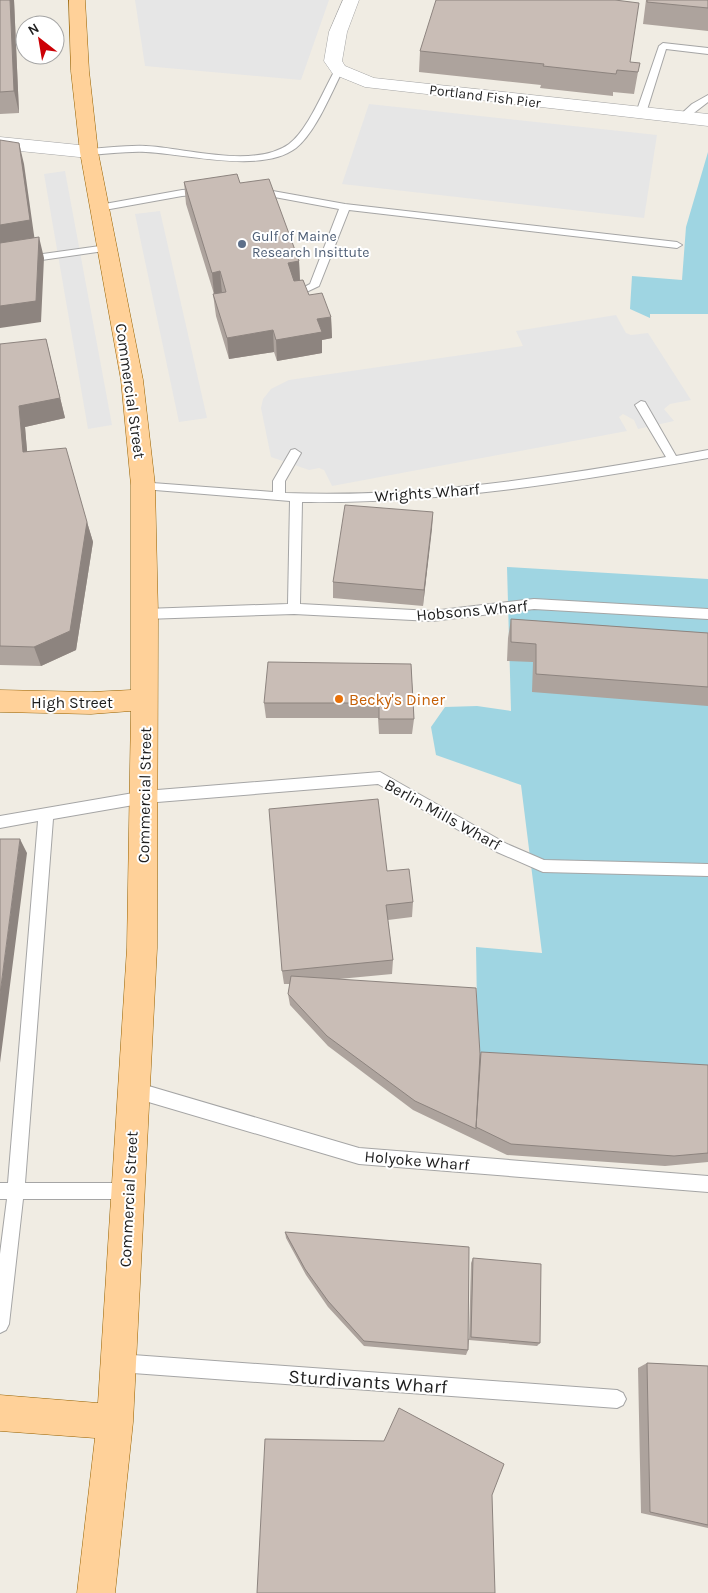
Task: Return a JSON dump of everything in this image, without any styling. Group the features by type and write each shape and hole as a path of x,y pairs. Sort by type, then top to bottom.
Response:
{"main road":[{"name":"Commercial Street","path":"77,0 80,71 89,152 132,380 143,485 145,614 145,797 142,948 135,1090 115,1422 96,1593"},
{"name":"High Street","path":"0,701 91,703 145,700"},
{"path":"0,1413 115,1422"}],"street":[{"path":"340,70 333,61 338,32 351,0"},
{"name":"Portland Fish Pier","path":"340,70 371,82 708,120"},
{"path":"0,143 89,152"}],"lane":[{"path":"641,113 663,46 708,51"},
{"path":"89,152 145,149 246,160 268,156 291,147 303,136 331,82 340,70"},
{"path":"683,117 708,98"},
{"path":"247,190 345,207 677,245"},
{"path":"100,208 182,193 210,192"},
{"path":"300,292 314,286 345,207"},
{"path":"0,263 107,248"},
{"path":"642,405 673,460"},
{"path":"279,497 279,481 295,453"},
{"name":"Wrights Wharf","path":"143,485 279,497 382,496 466,490 596,474 708,454"},
{"path":"294,609 296,497"},
{"name":"Hobsons Wharf","path":"145,614 294,609 432,616 534,604 708,614"},
{"name":"Berlin Mills Wharf","path":"0,822 145,797 380,778 502,848 542,866 708,870"},
{"path":"0,1324 8,1191 46,814"},
{"name":"Holyoke Wharf","path":"135,1090 360,1156 708,1184"},
{"path":"8,1191 129,1191"},
{"name":"Sturdivants Wharf","path":"119,1363 617,1399"}],"shaded area":[{"path":"135,0 329,0 301,80 145,66"},
{"path":"369,104 657,135 644,218 342,184"},
{"path":"65,171 112,425 88,429 44,174"},
{"path":"160,211 207,418 179,422 135,214"},
{"path":"616,315 626,333 631,335 648,333 691,400 670,404 664,409 674,421 638,429 634,420 623,414 619,417 627,431 332,486 324,470 319,468 309,470 271,457 261,408 263,399 271,389 289,380 523,346 516,331"}],"water":[{"path":"708,152 708,314 650,314 650,318 630,309 632,276 682,280 686,227"},
{"path":"507,567 708,579 708,1072 478,1064 476,947 542,953 521,785 436,755 431,727 445,707 477,706 511,711"}],"building":[{"path":"0,0 10,0 14,91 0,92"},
{"path":"436,0 615,0 639,3 630,62 640,63 638,72 617,70 616,74 543,66 544,64 420,51"},
{"path":"647,0 708,0 708,8 647,2"},
{"path":"0,140 19,143 30,220 0,225"},
{"name":"Gulf of Maine Research Insittute","path":"237,174 240,183 269,179 299,261 288,263 294,281 303,280 309,295 322,293 331,317 317,319 322,332 276,340 273,330 227,338 213,294 226,292 220,271 212,273 184,182"},
{"path":"39,237 36,301 0,306 0,243"},
{"path":"46,339 60,398 19,406 23,452 66,448 87,522 70,631 34,647 0,646 0,344"},
{"path":"345,505 433,512 424,590 333,582"},
{"path":"511,619 708,633 708,687 536,674 536,644 511,642"},
{"name":"Becky's Diner","path":"268,662 411,664 414,719 379,719 379,703 264,703"},
{"path":"378,799 387,871 409,869 413,902 386,905 393,960 282,971 269,809"},
{"path":"0,839 20,839 0,994"},
{"path":"291,976 476,988 480,1054 476,1129 415,1101 327,1036 288,994"},
{"path":"481,1052 708,1065 708,1153 674,1156 511,1144 476,1127"},
{"path":"285,1232 469,1247 468,1350 364,1341 328,1301 305,1269"},
{"path":"473,1258 541,1264 540,1343 471,1337"},
{"path":"647,1363 708,1366 708,1525 650,1512"},
{"path":"399,1408 504,1464 492,1495 495,1593 257,1593 265,1439 384,1441"}],"place":[{"name":"Gulf of Maine Research Insittute","path":"242,244"},
{"name":"Becky's Diner","path":"339,699"}]}
